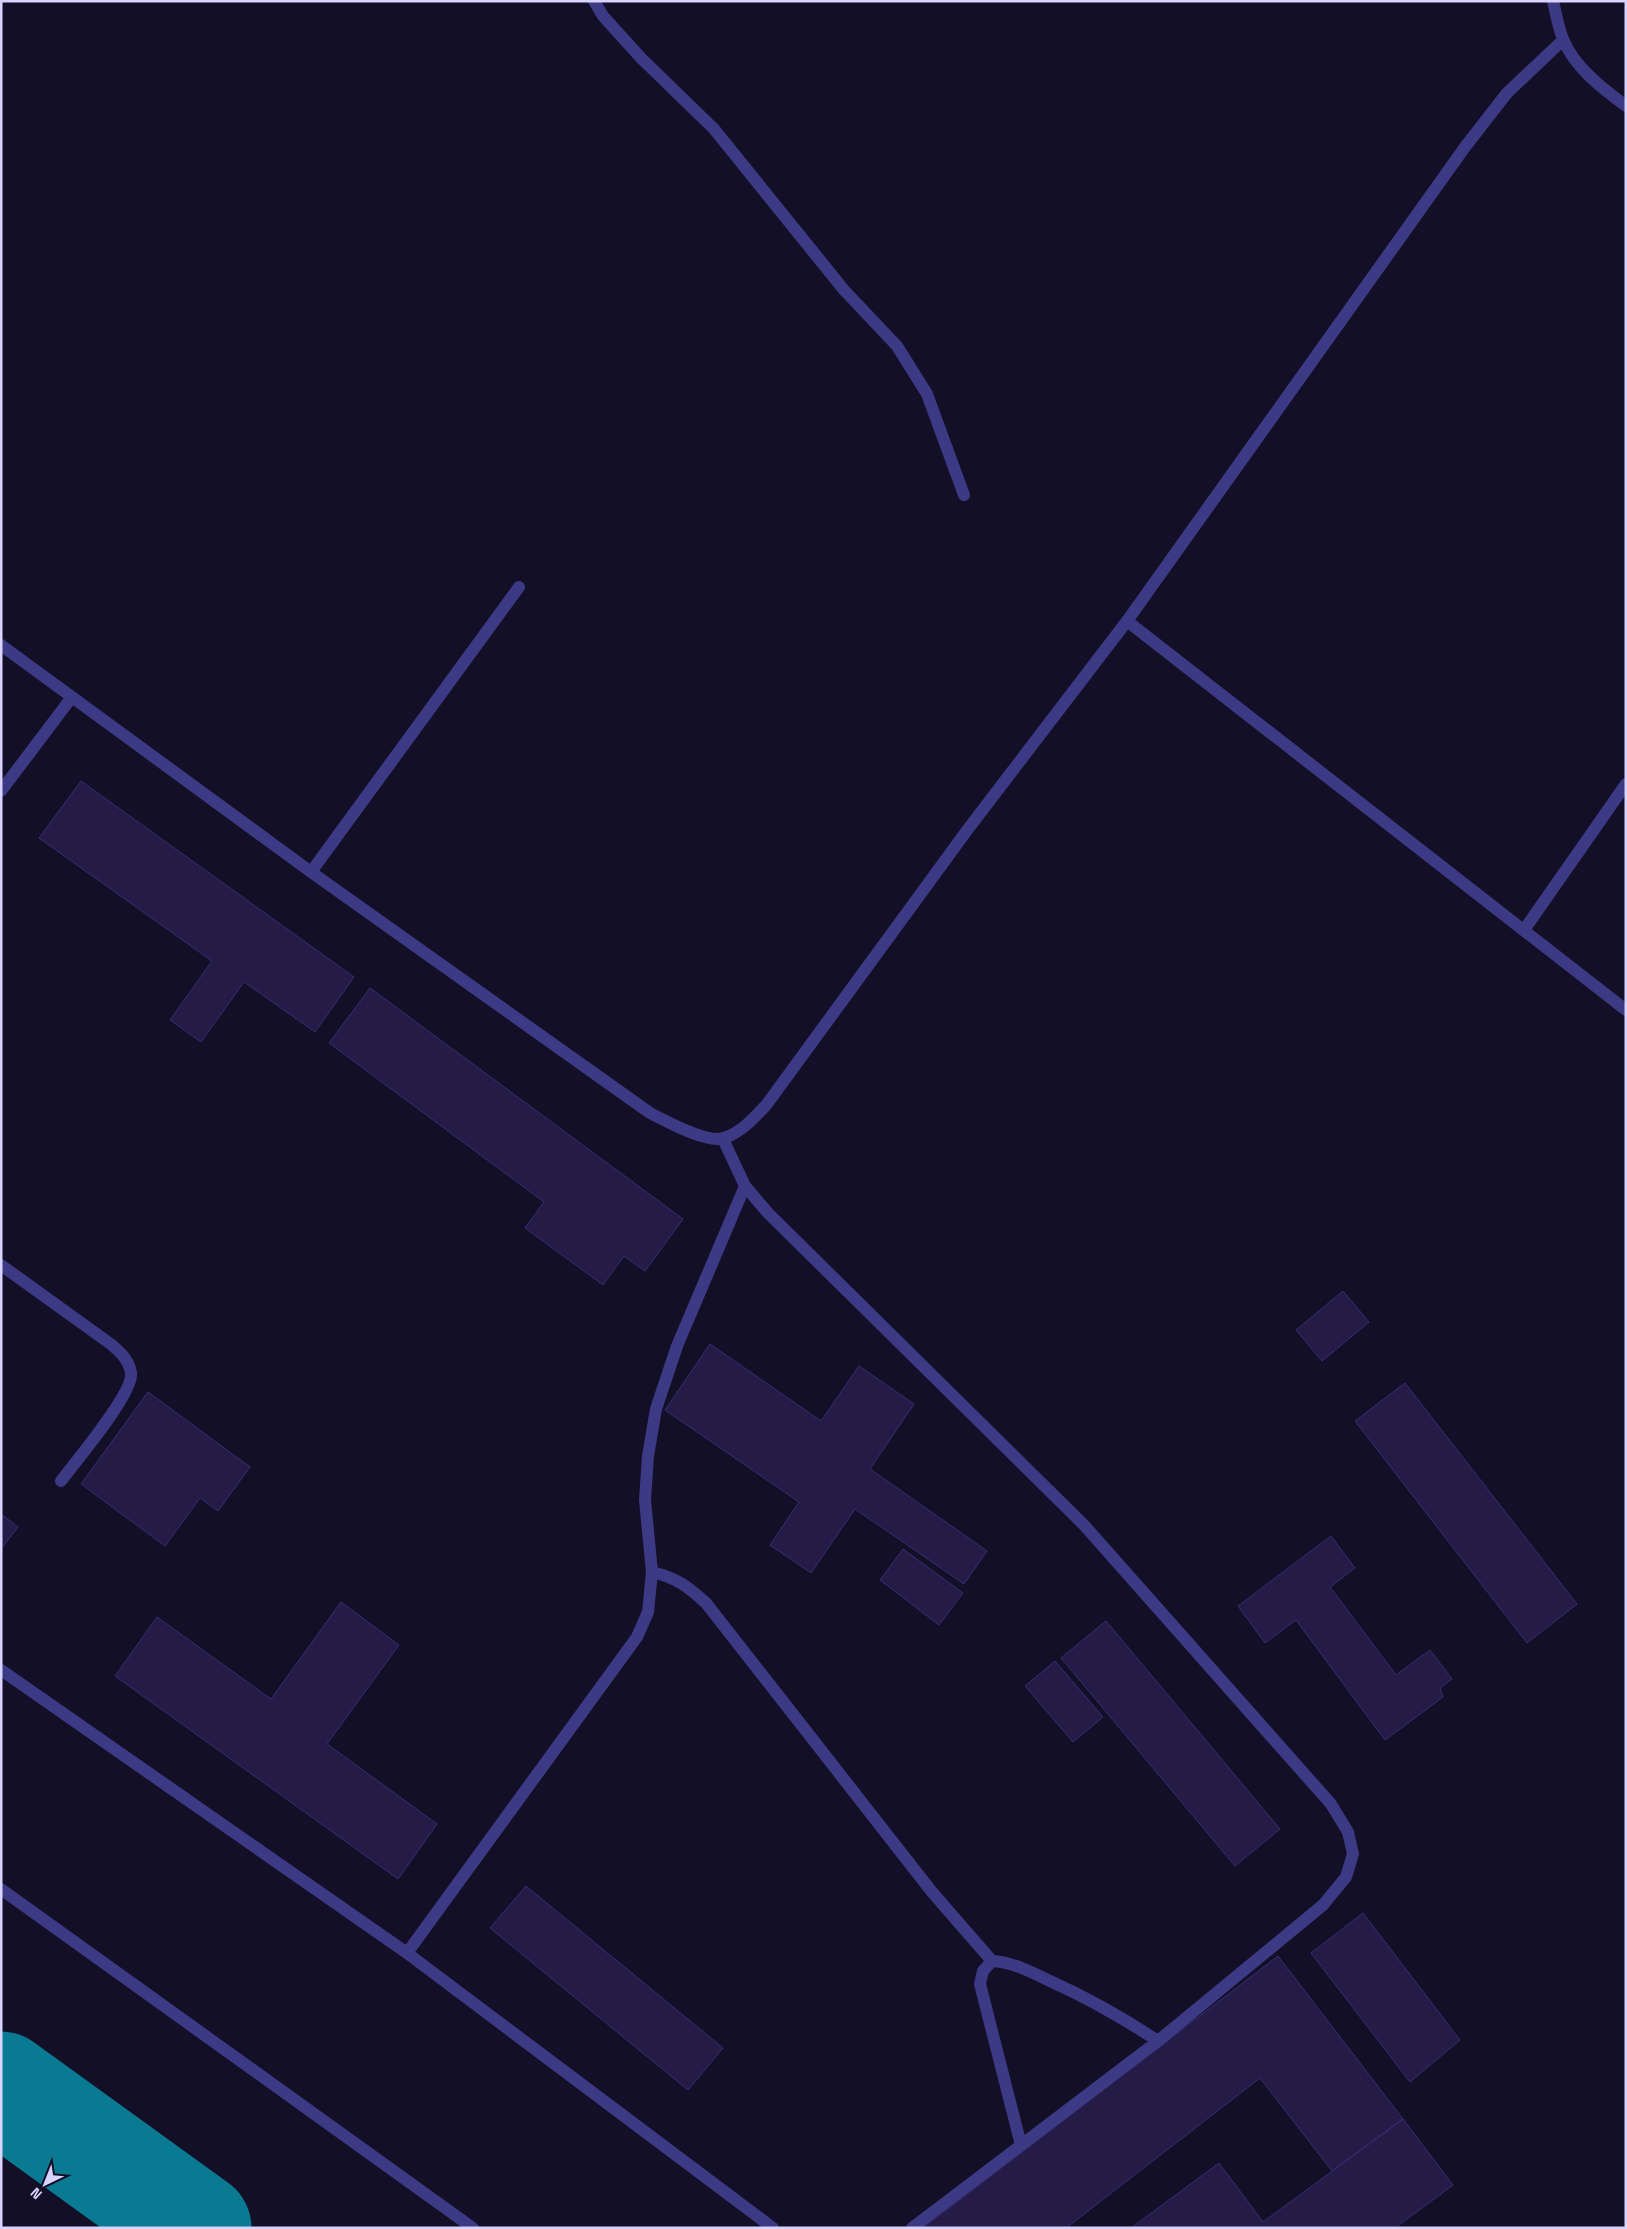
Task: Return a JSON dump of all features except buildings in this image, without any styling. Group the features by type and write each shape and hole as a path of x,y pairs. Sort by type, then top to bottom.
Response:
{"lane":[{"path":"594,1 603,16 641,58 714,129 844,290 897,346 927,394 964,495"},
{"path":"1554,1 1563,40 1578,63 1606,91 1626,106"},
{"path":"1,646 311,872 650,1113 695,1134 723,1139 748,1125 767,1104 968,829 1127,621 1465,147 1507,93 1563,40"},
{"path":"311,872 519,588"},
{"path":"1127,621 1626,1010"},
{"path":"1,791 72,697"},
{"path":"1524,930 1626,784"},
{"path":"723,1139 745,1186 768,1212 1084,1525 1331,1804 1348,1832 1353,1854 1346,1877 1323,1905 1158,2041 912,2228"},
{"path":"407,1954 549,1755 637,1637 648,1612 652,1572 645,1500 648,1456 656,1409 677,1346 745,1186"},
{"path":"1,1265 112,1345 126,1358 131,1374 125,1396 61,1481"},
{"path":"652,1572 673,1577 689,1587 706,1603 932,1892 992,1961 1004,1962 1024,1969 1096,2002 1158,2041"},
{"path":"1,1670 407,1954 773,2228"},
{"path":"1,1889 473,2228"},
{"path":"992,1961 983,1971 980,1984 1021,2144"}],"taxiway":[{"path":"1,2087 196,2228"}]}
